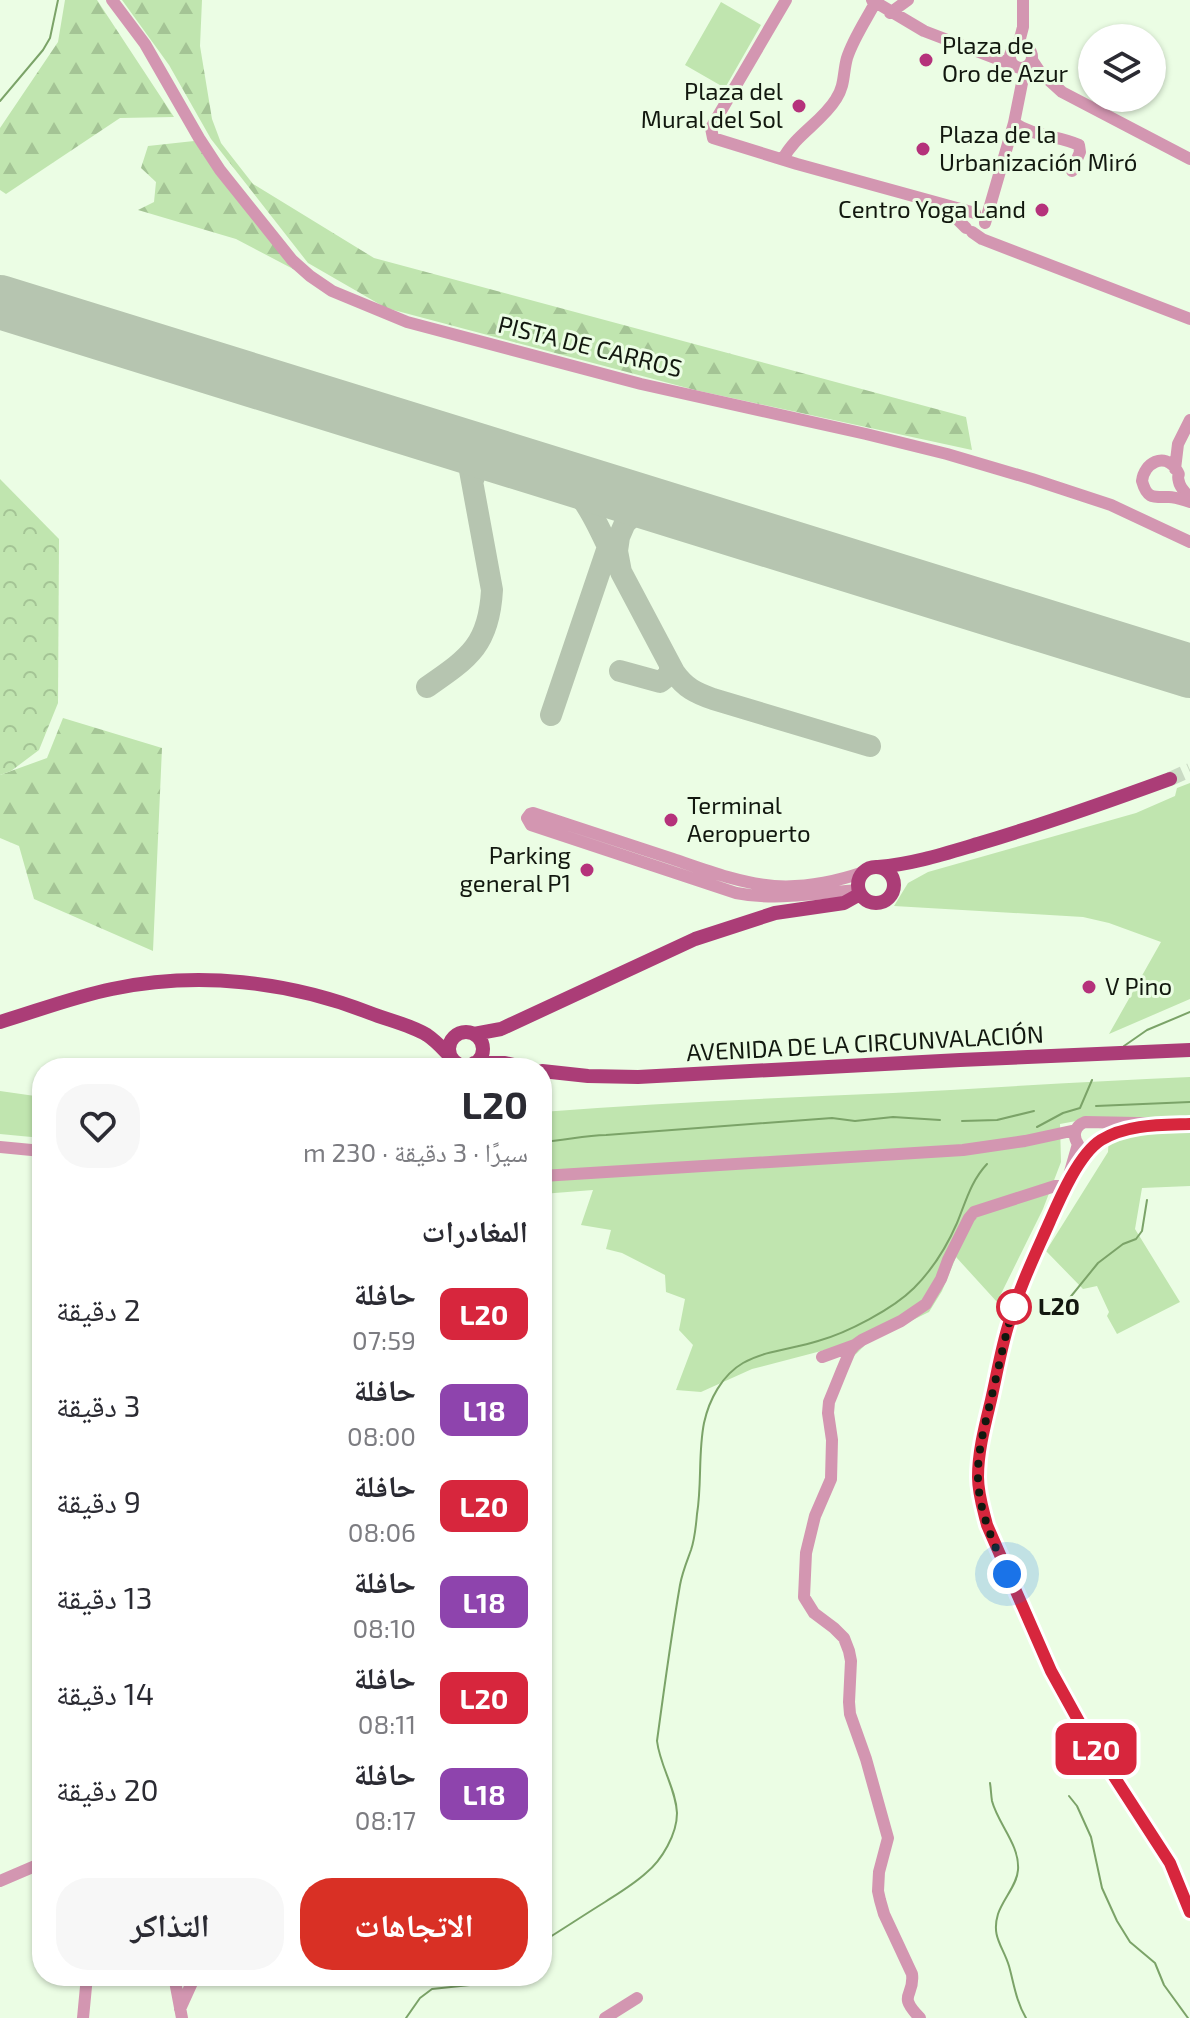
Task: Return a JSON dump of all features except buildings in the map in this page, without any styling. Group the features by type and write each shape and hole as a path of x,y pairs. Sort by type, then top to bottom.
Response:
{"main road":[{"path":"873,903 867,902 859,892 859,880 871,869 948,853 1170,779"},
{"path":"895,884 914,869 948,853"},
{"path":"838,904 855,906 884,902 892,895 895,884 892,875 888,871 871,869"},
{"path":"480,1043 501,1029 695,939 775,913 838,904 850,900 859,892"},
{"path":"0,1022 63,1002 130,986 168,981 223,981 272,986 315,995 426,1034 469,1032 499,1058"},
{"path":"426,1034 450,1056"},
{"path":"450,1056 451,1041 458,1034"},
{"path":"479,1058 482,1055 480,1043"},
{"name":"AVENIDA DE LA CIRCUNVALACIÓN","path":"552,1072 638,1077 1190,1050"}],"street":[{"name":"PISTA DE CARROS","path":"112,0 145,44 220,170 292,260 332,291 407,322 641,384 866,434 1004,470 1108,504 1190,542"},
{"path":"786,0 711,128 713,138 943,205 965,208 980,223 1190,319"},
{"path":"890,13 908,0"},
{"path":"1022,65 1010,58 1018,48 1023,27 1023,0"},
{"path":"783,159 793,143 823,116 839,95 849,53 873,1 924,31 1040,72 1054,87 1071,98 1190,159"},
{"path":"980,223 1014,123 1022,65 1032,52 1018,48 988,55"},
{"path":"1014,123 1030,132 1079,145 1080,152 1072,171"},
{"path":"1190,420 1178,444 1161,461 1146,467 1142,476 1142,485 1151,496 1190,501"},
{"path":"1175,469 1178,444"},
{"path":"1161,461 1171,465 1179,476 1176,489 1168,497"},
{"path":"1178,484 1190,501"},
{"path":"583,835 708,877 736,893 798,896 859,892"},
{"path":"708,877 789,886 820,884 871,869"},
{"path":"1190,1124 1085,1122 1078,1126 1066,1186 1026,1275 1008,1325 982,1440 978,1479 987,1525 1051,1671 1082,1727 1170,1863 1190,1912"},
{"path":"1066,1186 1096,1144 1100,1134 1094,1124"},
{"path":"552,1175 883,1156 963,1150 1027,1140 1077,1139 1087,1148 1129,1129 1154,1125"},
{"path":"0,1147 32,1150"},
{"path":"920,2018 908,2005 912,1974 881,1908 879,1872 888,1838 850,1714 849,1651 844,1638 814,1613 804,1597 806,1553 815,1516 831,1479 829,1402 855,1345 926,1304 974,1212 1055,1186 1066,1186"},
{"path":"822,1357 855,1345"},
{"path":"0,1881 32,1867"},
{"path":"83,2018 86,1986"},
{"path":"176,1986 181,2014"},
{"path":"181,2014 191,1986"},
{"path":"605,2018 637,1998"}],"green space":[{"path":"65,0 97,0 174,117 120,118 6,194 0,190 0,128 58,42"},
{"path":"122,0 202,0 200,46 212,119 221,143 253,184 374,258 966,417 972,450 695,390 386,308 308,263 211,139 169,65"},
{"path":"721,2 761,25 725,88 685,65"},
{"path":"194,141 295,270 236,239 138,210 154,202 156,182 141,168 148,146"},
{"path":"0,479 59,539 58,703 39,750 11,771 0,775"},
{"path":"63,718 162,748 153,951 34,899 19,846 0,838 0,775 47,758"},
{"path":"1190,783 1190,999 1109,1034 1161,942 1083,917 894,906 908,883 928,872 1136,813 1175,796 1177,788"},
{"path":"1190,1077 1190,1186 1142,1188 1135,1229 1180,1302 1117,1334 1097,1286 1083,1289 1046,1251 1108,1152 1110,1119 1076,1121 1060,1124 1061,1162 1043,1209 997,1302 956,1257 942,1291 929,1312 868,1342 851,1359 825,1350 752,1369 701,1392 676,1390 693,1345 679,1330 685,1299 666,1292 665,1275 622,1253 606,1249 611,1230 581,1225 593,1190 552,1193 552,1111"},
{"path":"0,1091 32,1096 32,1137 0,1134"}],"waterway":[{"path":"0,101 50,38 58,0"},
{"path":"1124,1046 1147,1030 1190,1012"},
{"path":"1037,1127 1080,1108 1092,1080"},
{"path":"1096,1106 1190,1102"},
{"path":"962,1121 997,1120 1034,1111"},
{"path":"552,1141 832,1118 855,1121 893,1117 940,1120"},
{"path":"552,1936 621,1892 652,1868 663,1854 674,1829 676,1804 657,1741 680,1585 695,1532 704,1423 718,1389 729,1374 743,1363 761,1355 830,1337 882,1312 905,1296 921,1281 938,1257 953,1232 973,1184 987,1164"},
{"path":"1068,1300 1098,1263 1123,1244 1136,1239 1142,1231 1147,1200"},
{"path":"990,1783 995,1810 1018,1861 1015,1881 998,1914 996,1929 1026,2018"},
{"path":"1069,1796 1091,1837 1102,1888 1117,1921 1130,1942 1155,1963 1164,1985 1188,2018"},
{"path":"406,2018 420,1998 432,1989 460,1986"}],"taxiway":[{"path":"427,687 474,648 486,624 492,590 469,465 458,448 441,438"},
{"path":"473,480 482,464 500,457"},
{"path":"558,475 585,502 614,559"},
{"path":"670,509 657,508 635,514 625,523 617,551 621,572 678,678 691,689 713,699 870,746"},
{"path":"551,715 608,547"},
{"path":"620,671 660,682 670,674 670,666"}],"runway":[{"path":"0,302 1190,671"}],"tunnel":[{"path":"1170,779 1190,770"}],"bus line":[{"name":"L20","path":"1190,1124 1139,1127 1101,1140 1066,1186 1026,1275 1008,1325 982,1440 978,1479 987,1525 1051,1671 1082,1727 1170,1863 1190,1912"}],"place":[{"name":"Plaza de Oro de Azur","path":"926,60"},
{"name":"Plaza del Mural del Sol","path":"799,106"},
{"name":"Plaza de la Urbanización Miró","path":"923,149"},
{"name":"Centro Yoga Land","path":"1042,210"},
{"name":"Terminal Aeropuerto","path":"671,820"},
{"name":"Parking general P1","path":"587,870"},
{"name":"V Pino","path":"1089,987"},
{"name":"L20","path":"1014,1307"}],"route":[{"path":"1007,1574 987,1525 978,1479 982,1440 1015,1303 1014,1307"}]}
